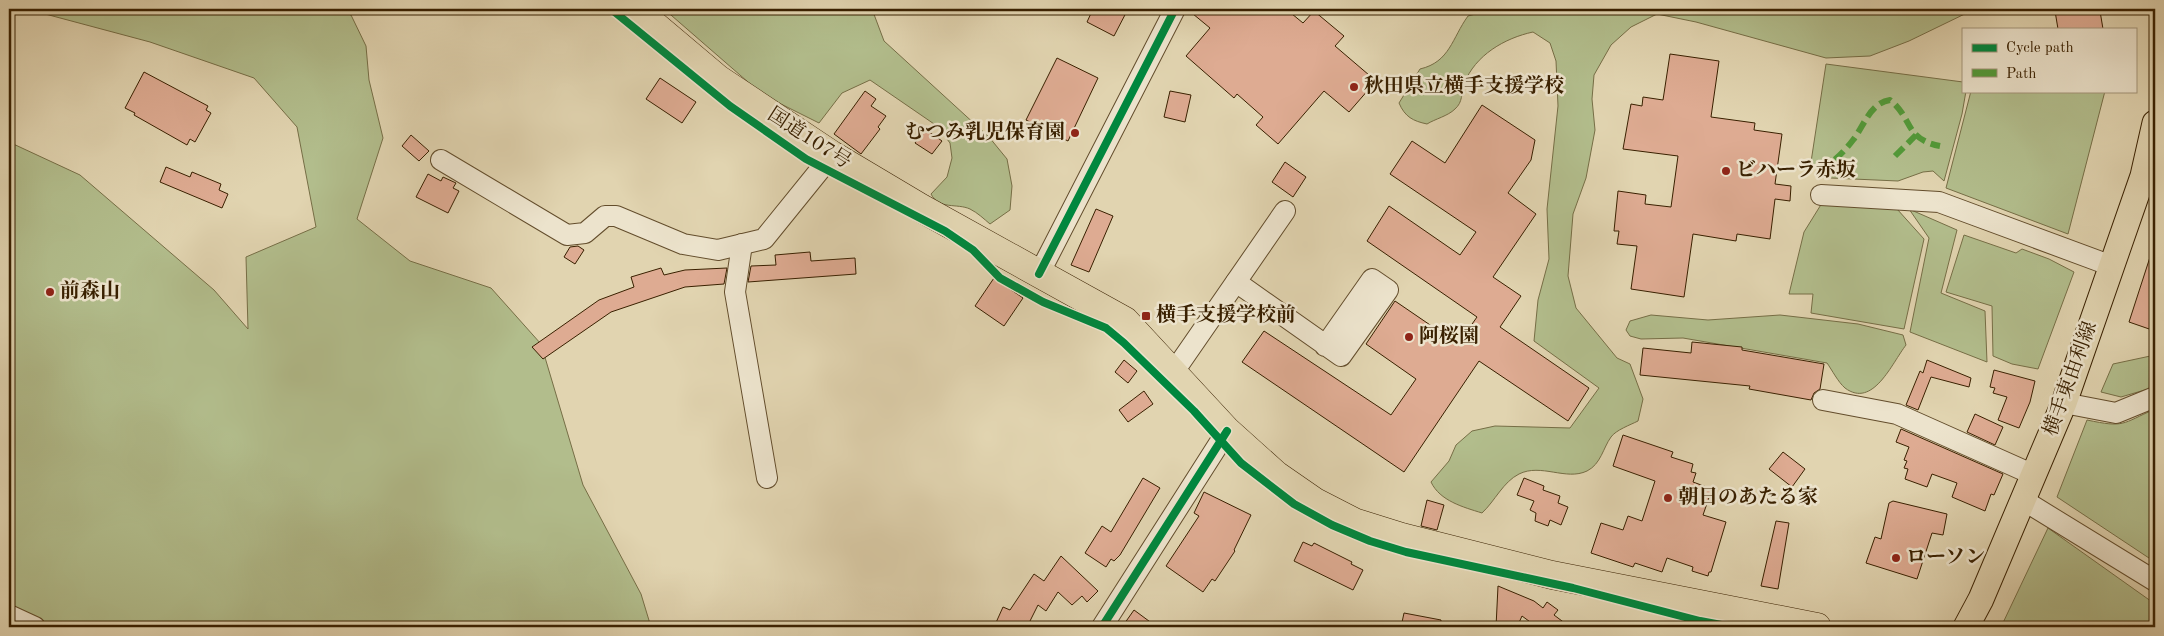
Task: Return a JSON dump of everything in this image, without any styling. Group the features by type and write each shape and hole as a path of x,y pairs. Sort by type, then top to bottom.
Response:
{"highway":[{"name":"国道107号","path":"635,9 718,79 832,155 921,208 1124,321 1227,431 1276,475 1315,502 1354,522 1402,538 1552,575 1817,627"}],"main road":[{"name":"横手東由利線","path":"1966,627 1981,599 2064,403 2112,266 2149,177 2155,123"}],"street":[{"path":"1039,274 1175,9"},
{"path":"441,160 567,235 585,232 605,216 616,216 683,244 718,250 764,239 832,155"},
{"path":"1821,195 1939,202 2112,266"},
{"path":"1173,373 1285,211"},
{"path":"742,244 735,292 767,478"},
{"path":"1236,282 1325,346"},
{"path":"2064,403 2116,413 2155,396"},
{"path":"1823,400 1897,414 2034,475"},
{"path":"1102,627 1227,431"},
{"path":"2023,500 2155,581"},
{"path":"9,615 35,627"}],"green space":[{"path":"9,9 335,9 351,15 366,46 369,80 383,138 357,219 410,261 491,288 541,344 583,485 641,594 651,627 58,627 9,609 9,142 80,175 214,290 248,329 246,257 316,227 297,127 254,78 150,42 34,11 9,15"},
{"path":"664,9 872,9 884,41 989,137 1007,159 1012,186 1010,210 990,224 970,209 943,204 934,199 931,194 947,177 952,158 950,143 937,126 870,80 842,93 819,123 763,95"},
{"path":"1494,9 1975,9 1909,41 1870,56 1826,58 1696,22 1657,14 1631,27 1611,45 1594,75 1592,99 1595,130 1586,178 1573,214 1568,276 1576,308 1617,358 1630,364 1643,399 1638,421 1613,434 1599,460 1587,471 1571,474 1536,470 1519,474 1508,482 1482,513 1446,499 1435,489 1431,482 1449,461 1456,445 1472,431 1495,426 1570,428 1599,388 1534,341 1538,300 1549,259 1547,209 1558,106 1556,61 1550,43 1533,32 1502,43 1492,49 1475,64 1469,74 1458,106 1449,114 1427,124 1410,118 1399,103 1420,69 1430,66 1444,55 1468,16"},
{"path":"1826,64 1962,82 1962,92 1966,92 1962,114 1944,181 1933,171 1923,172 1898,181 1831,178 1811,162"},
{"path":"1971,92 2105,92 2068,234 1946,188"},
{"path":"1822,203 1897,209 1924,239 1904,329 1811,313 1813,294 1789,294 1804,232"},
{"path":"1909,209 1957,230 1941,293 1985,311 1987,362 1910,332 1929,238"},
{"path":"1964,235 2016,253 2022,249 2049,259 2074,272 2038,369 2012,364 1993,356 1992,306 1946,292"},
{"path":"1651,315 1708,320 1780,315 1858,324 1903,335 1906,345 1881,381 1864,393 1855,393 1842,385 1827,363 1683,338 1641,339 1630,336 1626,330 1630,321"},
{"path":"2155,355 2155,387 2121,397 2101,392 2113,364"},
{"path":"2155,409 2155,562 2057,497 2087,420 2116,424 2129,421"},
{"path":"2048,528 2155,604 2155,627 2001,627"}],"building":[{"path":"1093,9 1128,9 1114,36 1087,22"},
{"path":"1187,9 1286,9 1303,23 1314,11 1344,36 1335,46 1376,81 1349,112 1324,91 1278,144 1256,125 1263,117 1237,94 1234,98 1186,56 1210,28"},
{"path":"2069,9 2070,12 2085,9 2085,14 2100,11 2103,28 2058,28 2055,11"},
{"name":"ビハーラ赤坂","path":"1670,54 1719,61 1711,117 1755,123 1754,130 1782,134 1775,184 1791,186 1790,201 1775,199 1770,239 1737,234 1736,241 1693,234 1684,297 1631,289 1637,246 1617,244 1619,231 1614,231 1618,191 1646,195 1645,204 1671,207 1678,156 1623,149 1631,104 1642,106 1643,97 1663,100"},
{"path":"1057,58 1098,78 1068,141 1026,120"},
{"path":"144,72 208,106 206,110 211,113 195,142 190,139 187,145 125,108"},
{"path":"660,78 696,102 682,123 646,99"},
{"path":"865,91 876,99 871,106 886,116 878,127 880,129 861,154 834,134"},
{"path":"1170,91 1191,95 1185,122 1164,117"},
{"name":"阿桜園","path":"1482,105 1535,140 1531,160 1508,193 1536,214 1493,277 1521,296 1500,327 1589,388 1568,421 1479,361 1404,472 1242,362 1264,331 1391,415 1416,379 1366,344 1395,301 1458,344 1477,317 1367,241 1389,206 1460,255 1476,232 1390,174 1412,141 1445,163"},
{"path":"925,129 942,141 932,154 915,143"},
{"path":"411,135 429,151 419,161 402,146"},
{"path":"1285,162 1306,177 1293,197 1272,182"},
{"path":"166,167 190,177 192,172 221,184 219,190 228,194 222,208 160,182"},
{"path":"428,174 441,181 443,177 456,183 453,188 459,191 448,213 416,197"},
{"path":"1096,209 1113,216 1089,272 1071,265"},
{"path":"578,246 584,250 575,264 564,257 570,247"},
{"path":"2152,251 2155,251 2155,331 2129,322"},
{"path":"810,252 811,261 855,258 856,274 748,282 751,266 776,265 775,255"},
{"path":"661,268 664,275 685,270 727,268 724,284 685,287 611,312 543,359 532,347 599,300 634,287 631,277"},
{"path":"994,278 1023,298 1004,326 975,306"},
{"path":"1692,342 1742,347 1742,350 1824,364 1820,389 1814,393 1811,400 1749,389 1750,386 1640,375 1643,348 1691,353"},
{"path":"1124,360 1137,371 1128,383 1115,372"},
{"path":"1927,360 1971,378 1969,387 1931,377 1918,410 1906,405 1920,371 1923,373"},
{"path":"1994,370 2035,381 2030,402 2019,428 1998,420 2007,397 1993,393 1995,388 1990,387"},
{"path":"1144,391 1153,404 1128,422 1119,410"},
{"path":"1975,414 2003,427 1995,445 1967,432"},
{"path":"1901,429 2003,474 1994,495 1991,494 1985,511 1952,497 1957,483 1932,474 1927,487 1905,479 1908,469 1904,468 1907,461 1904,460 1909,447 1896,442"},
{"name":"朝日のあたる家","path":"1623,435 1673,452 1671,457 1693,464 1691,472 1696,473 1693,482 1712,489 1703,515 1726,522 1711,572 1709,572 1708,576 1692,571 1693,567 1667,558 1662,572 1635,563 1633,567 1591,553 1601,523 1623,530 1628,516 1642,521 1655,481 1613,466"},
{"path":"1783,452 1805,469 1792,487 1769,469"},
{"path":"1143,478 1160,488 1120,555 1114,561 1111,559 1106,567 1085,553 1102,526 1111,532"},
{"path":"1524,478 1544,486 1543,490 1560,496 1558,503 1568,507 1561,525 1550,520 1548,526 1535,521 1536,513 1530,510 1534,501 1517,495"},
{"path":"1204,492 1251,515 1235,551 1215,581 1212,579 1203,592 1166,566 1199,516 1194,513"},
{"path":"1427,500 1444,505 1437,530 1421,526"},
{"path":"1893,501 1947,514 1943,535 1932,533 1917,579 1866,563 1875,537 1881,539 1889,503"},
{"path":"1776,521 1789,523 1778,589 1761,586"},
{"path":"1303,542 1312,546 1314,543 1352,562 1351,564 1363,570 1353,590 1294,561"},
{"path":"1061,556 1098,591 1087,602 1082,596 1072,605 1058,592 1046,611 1038,605 1027,627 994,627 1003,607 1010,610 1034,574 1044,581"},
{"path":"1498,586 1534,601 1543,608 1547,602 1558,610 1554,615 1570,627 1537,627 1522,616 1517,627 1496,627"},
{"path":"1134,610 1157,627 1122,627"},
{"path":"1404,613 1441,620 1441,627 1401,627"}],"marked path":[{"path":"1821,171 1850,144 1872,110 1883,102 1890,100 1897,107 1914,133 1928,143 1940,146"},
{"path":"1895,156 1916,135"}],"cycle path":[{"path":"611,9 730,106 806,159 945,231 973,250 1000,278 1043,302 1106,328 1194,411 1241,463 1294,504 1332,525 1370,541 1406,552 1573,588 1700,621 1732,627"},
{"path":"1039,274 1175,9"},
{"path":"1102,627 1227,431"}],"place":[{"name":"秋田県立横手支援学校","path":"1354,87"},
{"name":"むつみ乳児保育園","path":"1075,133"},
{"name":"ビハーラ赤坂","path":"1726,171"},
{"name":"前森山","path":"50,292"},
{"name":"横手支援学校前","path":"1146,316"},
{"name":"阿桜園","path":"1409,337"},
{"name":"朝日のあたる家","path":"1668,498"},
{"name":"ローソン","path":"1896,558"}]}
